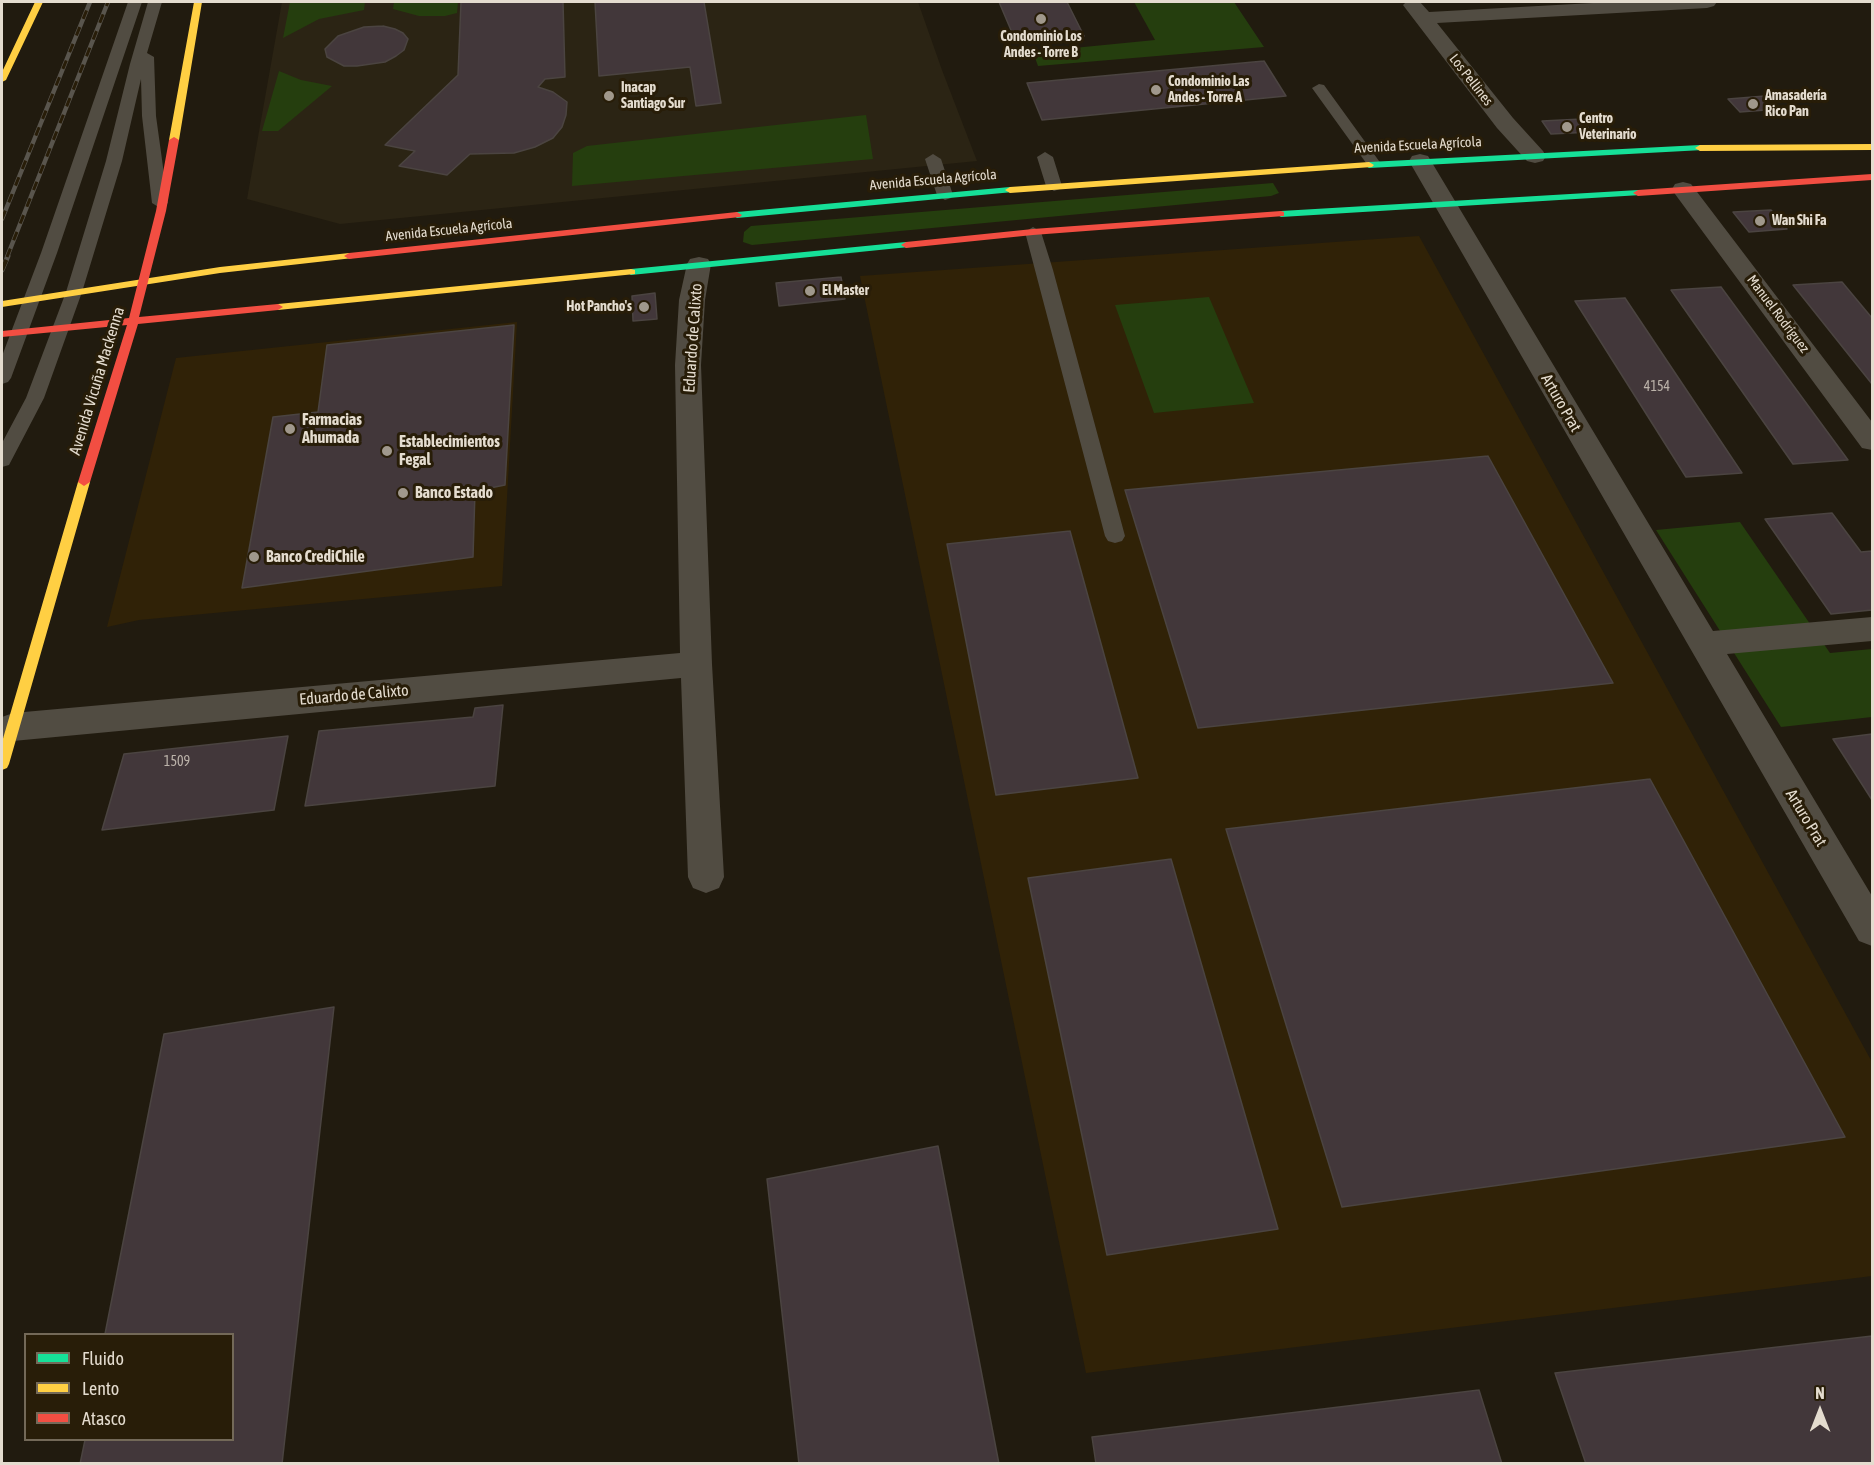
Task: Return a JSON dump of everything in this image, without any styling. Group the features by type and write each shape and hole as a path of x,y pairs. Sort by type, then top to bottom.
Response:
{"main road":[{"path":"2,80 39,2"},
{"name":"Avenida Vicuña Mackenna","path":"2,764 118,366 133,322 160,212 198,2"},
{"name":"Avenida Escuela Agrícola","path":"2,304 220,270 945,195 1420,161 1726,147 1872,147"},
{"path":"1275,170 1287,178 1290,184"},
{"path":"2,334 133,322 701,259 1245,216 1872,177"},
{"path":"1245,216 1282,200"},
{"path":"711,236 720,217"}],"street":[{"path":"1417,10 1707,2"},
{"name":"Los Pellines","path":"1417,10 1505,123 1535,156"},
{"name":"Arturo Prat","path":"1420,161 1872,929"},
{"name":"Manuel Rodríguez","path":"1683,189 1872,441"},
{"name":"Eduardo de Calixto","path":"701,259 692,300 688,365 696,664 706,877"},
{"path":"1703,644 1872,629"},
{"name":"Eduardo de Calixto","path":"13,727 696,664"}],"lane":[{"path":"2,378 32,300 135,2"},
{"path":"2,460 35,398 62,329 114,161 155,2"},
{"path":"147,26 149,116 160,212"},
{"path":"1319,88 1374,164"},
{"path":"1045,157 1054,186"},
{"path":"933,159 945,195"},
{"path":"1033,232 1048,281 1114,536"}],"shaded area":[{"name":"Inacap Santiago Sur","path":"282,2 918,2 977,161 340,224 247,199"},
{"path":"1419,236 1872,1062 1872,1276 1086,1373 860,276"},
{"path":"517,322 502,586 139,620 107,627 176,358"}],"green space":[{"path":"290,2 365,2 364,10 319,19 283,38"},
{"path":"394,2 458,2 457,13 445,16 419,16 393,9"},
{"path":"1134,2 1234,2 1264,47 1038,66 1033,52 1155,40"},
{"path":"279,71 301,80 332,86 278,131 262,131"},
{"path":"866,115 873,159 572,186 573,153 587,146"},
{"path":"1273,183 1279,193 1271,196 752,245 743,242 744,232 751,226"},
{"path":"1209,297 1254,403 1154,413 1115,305"},
{"path":"1740,522 1830,653 1872,649 1872,717 1781,727 1656,530"}],"building":[{"path":"461,2 563,2 565,77 545,79 538,87 553,92 567,102 562,127 553,138 535,147 514,153 470,154 447,175 399,166 415,151 385,145 458,75"},
{"path":"595,2 704,2 721,103 696,106 690,67 599,76"},
{"name":"Condominio Los Andes - Torre B","path":"999,2 1067,2 1084,36 1016,42"},
{"path":"383,26 403,33 408,39 404,50 396,56 385,62 357,66 344,66 327,57 325,49 338,36 364,27"},
{"name":"Condominio Las Andes - Torre A","path":"1264,61 1286,96 1042,120 1027,83"},
{"name":"Amasadería Rico Pan","path":"1765,96 1779,109 1740,112 1728,99"},
{"name":"Centro Veterinario","path":"1582,119 1591,132 1551,134 1542,121"},
{"name":"Wan Shi Fa","path":"1771,210 1787,229 1749,232 1733,212"},
{"name":"El Master","path":"841,277 845,299 779,306 776,283"},
{"path":"1842,282 1872,318 1872,384 1793,285"},
{"path":"1721,287 1848,460 1793,464 1671,290"},
{"name":"Hot Pancho's","path":"655,293 657,319 633,321 632,296"},
{"path":"1625,298 1742,473 1686,477 1575,301"},
{"name":"Establecimientos Fegal","path":"514,325 505,485 475,491 473,557 242,588 273,417 318,412 327,345"},
{"path":"1488,456 1613,683 1198,728 1125,490"},
{"path":"1832,513 1861,552 1872,551 1872,610 1831,614 1765,519"},
{"path":"1070,531 1138,778 996,795 947,544"},
{"path":"503,705 495,786 305,806 319,731 473,717 475,708"},
{"path":"1872,734 1872,800 1833,739"},
{"path":"288,736 274,810 102,830 124,754"},
{"path":"1650,779 1845,1137 1342,1207 1226,829"},
{"path":"1171,859 1278,1229 1107,1255 1028,878"},
{"path":"334,1007 282,1464 80,1464 85,1441 234,1441 234,1333 105,1333 164,1034"},
{"path":"938,1146 999,1464 799,1464 767,1179"},
{"path":"1872,1336 1872,1464 1586,1464 1555,1373"},
{"path":"1479,1390 1502,1464 1096,1464 1092,1437"}],"railway":[{"path":"2,219 90,2"},
{"path":"7,257 108,2"},
{"path":"2,270 8,256"}],"traffic: fast":[{"path":"1369,165 1700,148"},
{"path":"737,215 1010,190"},
{"path":"1281,214 1638,193"},
{"path":"631,272 906,245"}],"traffic: slow":[{"path":"2,80 39,2"},
{"path":"174,140 198,2"},
{"path":"1700,148 1872,147"},
{"path":"1010,190 1369,165"},
{"path":"2,304 220,270 349,256"},
{"path":"278,307 631,272"},
{"path":"2,764 84,482"}],"traffic: jam":[{"path":"84,482 133,322 161,211 174,140"},
{"path":"1638,193 1872,177"},
{"path":"906,245 1033,232 1281,214"},
{"path":"349,256 737,215"},
{"path":"2,334 278,307"}],"place":[{"name":"Condominio Los Andes - Torre B","path":"1041,19"},
{"name":"Condominio Las Andes - Torre A","path":"1156,90"},
{"name":"Inacap Santiago Sur","path":"609,96"},
{"name":"Amasadería Rico Pan","path":"1753,104"},
{"name":"Centro Veterinario","path":"1567,127"},
{"name":"Wan Shi Fa","path":"1760,221"},
{"name":"El Master","path":"810,291"},
{"name":"Hot Pancho's","path":"644,307"},
{"name":"Farmacias Ahumada","path":"290,429"},
{"name":"Establecimientos Fegal","path":"387,451"},
{"name":"Banco Estado","path":"403,493"},
{"name":"Banco CrediChile","path":"254,557"}]}
